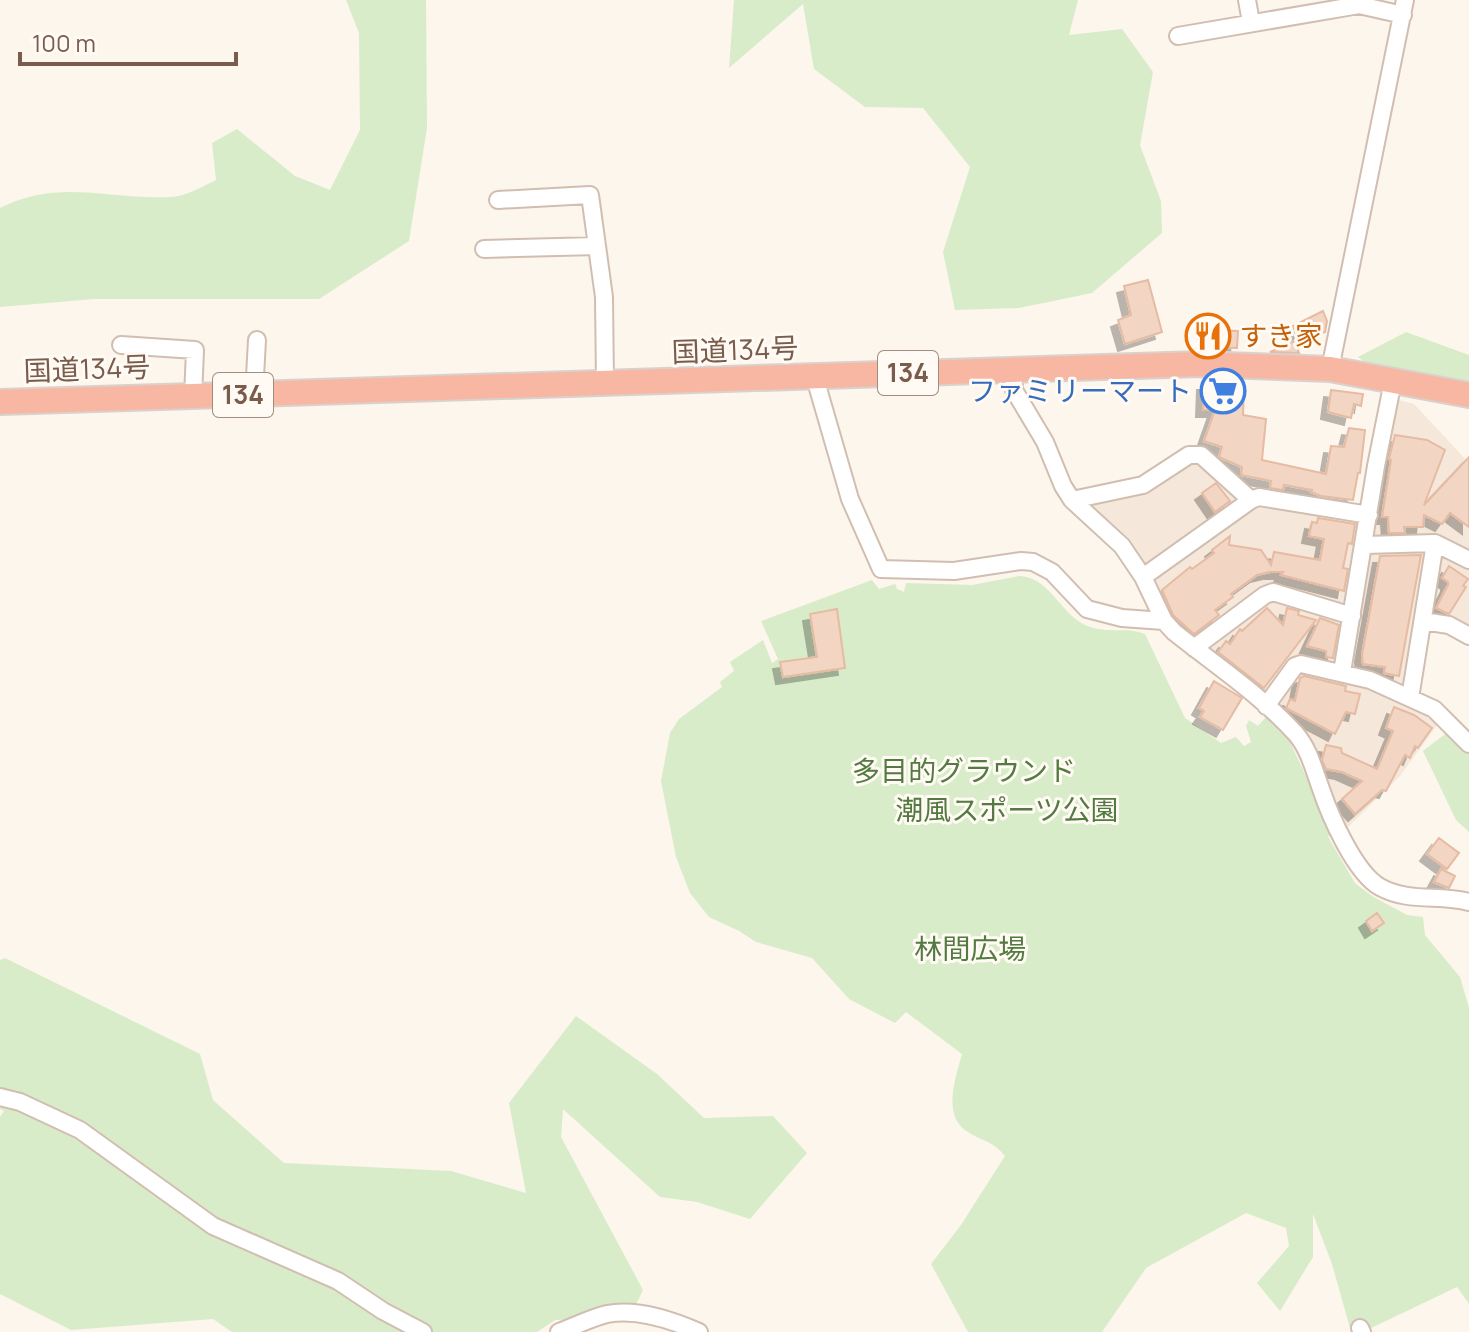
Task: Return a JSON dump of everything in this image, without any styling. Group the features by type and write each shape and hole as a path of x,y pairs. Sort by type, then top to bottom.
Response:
{"highway":[{"name":"国道134号","path":"0,402 1200,364 1330,369 1469,395"}],"street":[{"path":"1247,0 1251,22"},
{"path":"1178,36 1312,7 1359,5 1404,8 1330,369"},
{"path":"498,200 590,195 604,297 605,384"},
{"path":"484,249 597,246"},
{"path":"254,395 257,340"},
{"path":"121,345 195,350 193,397"},
{"path":"1013,370 1014,390 1045,442 1072,500 1114,537 1143,577 1164,621 1297,735 1341,833 1371,880 1408,897 1453,898 1469,902"},
{"path":"817,378 850,499 881,569 954,571 1033,562 1052,572 1087,609 1122,618 1164,621"},
{"path":"1342,672 1393,381"},
{"path":"1072,500 1143,485 1189,455 1201,455 1251,500"},
{"path":"1143,577 1259,497 1369,515"},
{"path":"1365,545 1435,543 1469,560"},
{"path":"1410,698 1435,543"},
{"path":"1194,648 1273,592 1352,616"},
{"path":"1423,621 1449,625 1469,636"},
{"path":"1266,706 1295,666 1301,664 1370,680 1434,709 1466,736"},
{"path":"0,1097 20,1102 80,1130 213,1226 338,1281 383,1311 423,1332"},
{"path":"559,1332 606,1314 627,1312 699,1332"}],"shaded area":[{"path":"1399,400 1414,404 1469,463 1469,554 1376,539 1372,533 1389,429"},
{"path":"1198,459 1237,493 1236,502 1148,566 1141,566 1087,509 1088,503"},
{"path":"1261,504 1355,517 1362,523 1349,602 1341,607 1271,586 1194,640 1170,621 1152,583 1153,578 1252,507"},
{"path":"1425,548 1429,553 1409,684 1401,689 1357,672 1350,666 1370,555 1375,550"},
{"path":"1444,552 1469,565 1469,631 1434,618 1430,611 1438,556"},
{"path":"1273,599 1341,618 1345,623 1338,661 1333,665 1300,657 1261,696 1206,652 1206,646"},
{"path":"1305,670 1366,684 1440,721 1400,776 1348,827 1276,709 1277,700 1297,672"}],"green space":[{"path":"346,0 426,0 427,128 409,241 319,299 94,299 0,307 0,208 22,199 64,192 148,197 182,195 216,180 212,143 237,129 295,176 330,190 360,130 359,33"},
{"path":"734,0 1078,0 1069,35 1122,29 1153,72 1140,145 1161,201 1162,233 1092,293 1019,308 955,310 943,252 970,167 923,108 865,107 814,69 803,4 729,68"},
{"path":"1406,332 1469,355 1469,384 1367,364 1358,357"},
{"name":"潮風スポーツ公園","path":"1019,576 1046,588 1083,624 1145,634 1185,718 1221,743 1236,737 1244,746 1251,742 1246,726 1249,720 1258,726 1266,717 1290,742 1333,834 1328,836 1355,883 1407,915 1423,917 1425,935 1460,977 1469,1008 1469,1304 1457,1287 1367,1330 1363,1322 1350,1328 1332,1264 1313,1214 1313,1257 1280,1311 1257,1283 1289,1246 1286,1228 1246,1213 1146,1268 1102,1332 968,1332 931,1264 961,1225 1005,1156 992,1144 968,1132 955,1116 954,1085 962,1054 906,1012 895,1023 849,999 812,958 756,942 709,917 690,893 676,857 661,781 670,733 679,719 722,687 720,682 734,671 730,662 763,640 772,663 778,659 761,621 872,580 879,589 895,584 897,589 904,592 906,583 972,585"},
{"path":"1449,731 1469,752 1469,832 1456,820 1423,751"},
{"path":"5,958 200,1054 213,1100 284,1163 451,1171 526,1193 509,1103 576,1016 657,1074 704,1118 773,1116 807,1153 750,1219 697,1202 660,1197 563,1109 561,1137 643,1290 630,1317 555,1320 537,1332 232,1332 213,1319 71,1330 0,1294 0,1117 4,1111 0,1109 0,960"}],"building":[{"path":"1148,280 1162,332 1125,344 1118,320 1131,315 1124,286"},
{"path":"1323,311 1327,321 1325,332 1300,342 1293,326"},
{"path":"1204,330 1238,331 1237,348 1203,347"},
{"path":"1294,341 1299,353 1270,352"},
{"path":"1204,383 1244,384 1243,415 1266,419 1262,460 1326,474 1331,446 1344,447 1349,428 1365,430 1353,500 1321,496 1312,490 1284,485 1283,490 1270,488 1271,481 1241,475 1242,467 1219,457 1222,447 1204,441 1215,410 1203,410"},
{"path":"1331,390 1363,394 1361,406 1354,404 1351,418 1328,412"},
{"path":"1395,435 1427,440 1445,450 1424,505 1469,457 1469,527 1450,513 1442,524 1424,515 1423,527 1404,527 1405,533 1389,533 1388,517 1382,517"},
{"path":"1216,483 1230,501 1215,512 1202,493"},
{"path":"1318,518 1355,524 1343,568 1348,569 1344,591 1281,575 1283,572 1270,572 1257,575 1231,594 1233,597 1215,610 1219,615 1194,634 1173,615 1162,590 1190,567 1192,569 1214,553 1212,550 1230,536 1229,545 1261,550 1271,565 1274,552 1320,560 1324,539 1309,536 1312,522 1317,523"},
{"path":"1421,555 1399,676 1384,673 1385,667 1363,664 1362,655 1380,556"},
{"path":"1449,566 1468,579 1449,614 1436,608 1448,585 1442,578"},
{"path":"1267,608 1283,625 1287,608 1316,620 1264,688 1218,652 1226,641 1230,644 1240,629 1242,631"},
{"path":"837,609 845,668 783,677 780,662 817,657 810,614"},
{"path":"1320,618 1339,625 1333,658 1326,657 1326,651 1307,646"},
{"path":"1304,676 1346,686 1345,691 1360,694 1355,714 1346,712 1335,734 1286,708 1290,699 1295,701 1300,678"},
{"path":"1214,681 1242,698 1223,730 1200,717 1204,711 1199,708"},
{"path":"1394,707 1414,715 1432,728 1418,748 1415,746 1410,758 1405,755 1386,791 1382,790 1355,814 1342,799 1362,781 1326,769 1322,760 1326,745 1341,748 1342,753 1377,769 1393,731 1386,728"},
{"path":"1439,838 1459,853 1447,869 1427,854"},
{"path":"1441,869 1455,876 1449,888 1434,882"},
{"path":"1377,913 1384,923 1372,931 1366,921"}],"place":[{"name":"すき家","path":"1208,336"},
{"name":"ファミリーマート","path":"1223,391"}],"park label":[{"name":"多目的グラウンド","path":"964,771"},
{"name":"林間広場","path":"970,949"}]}
